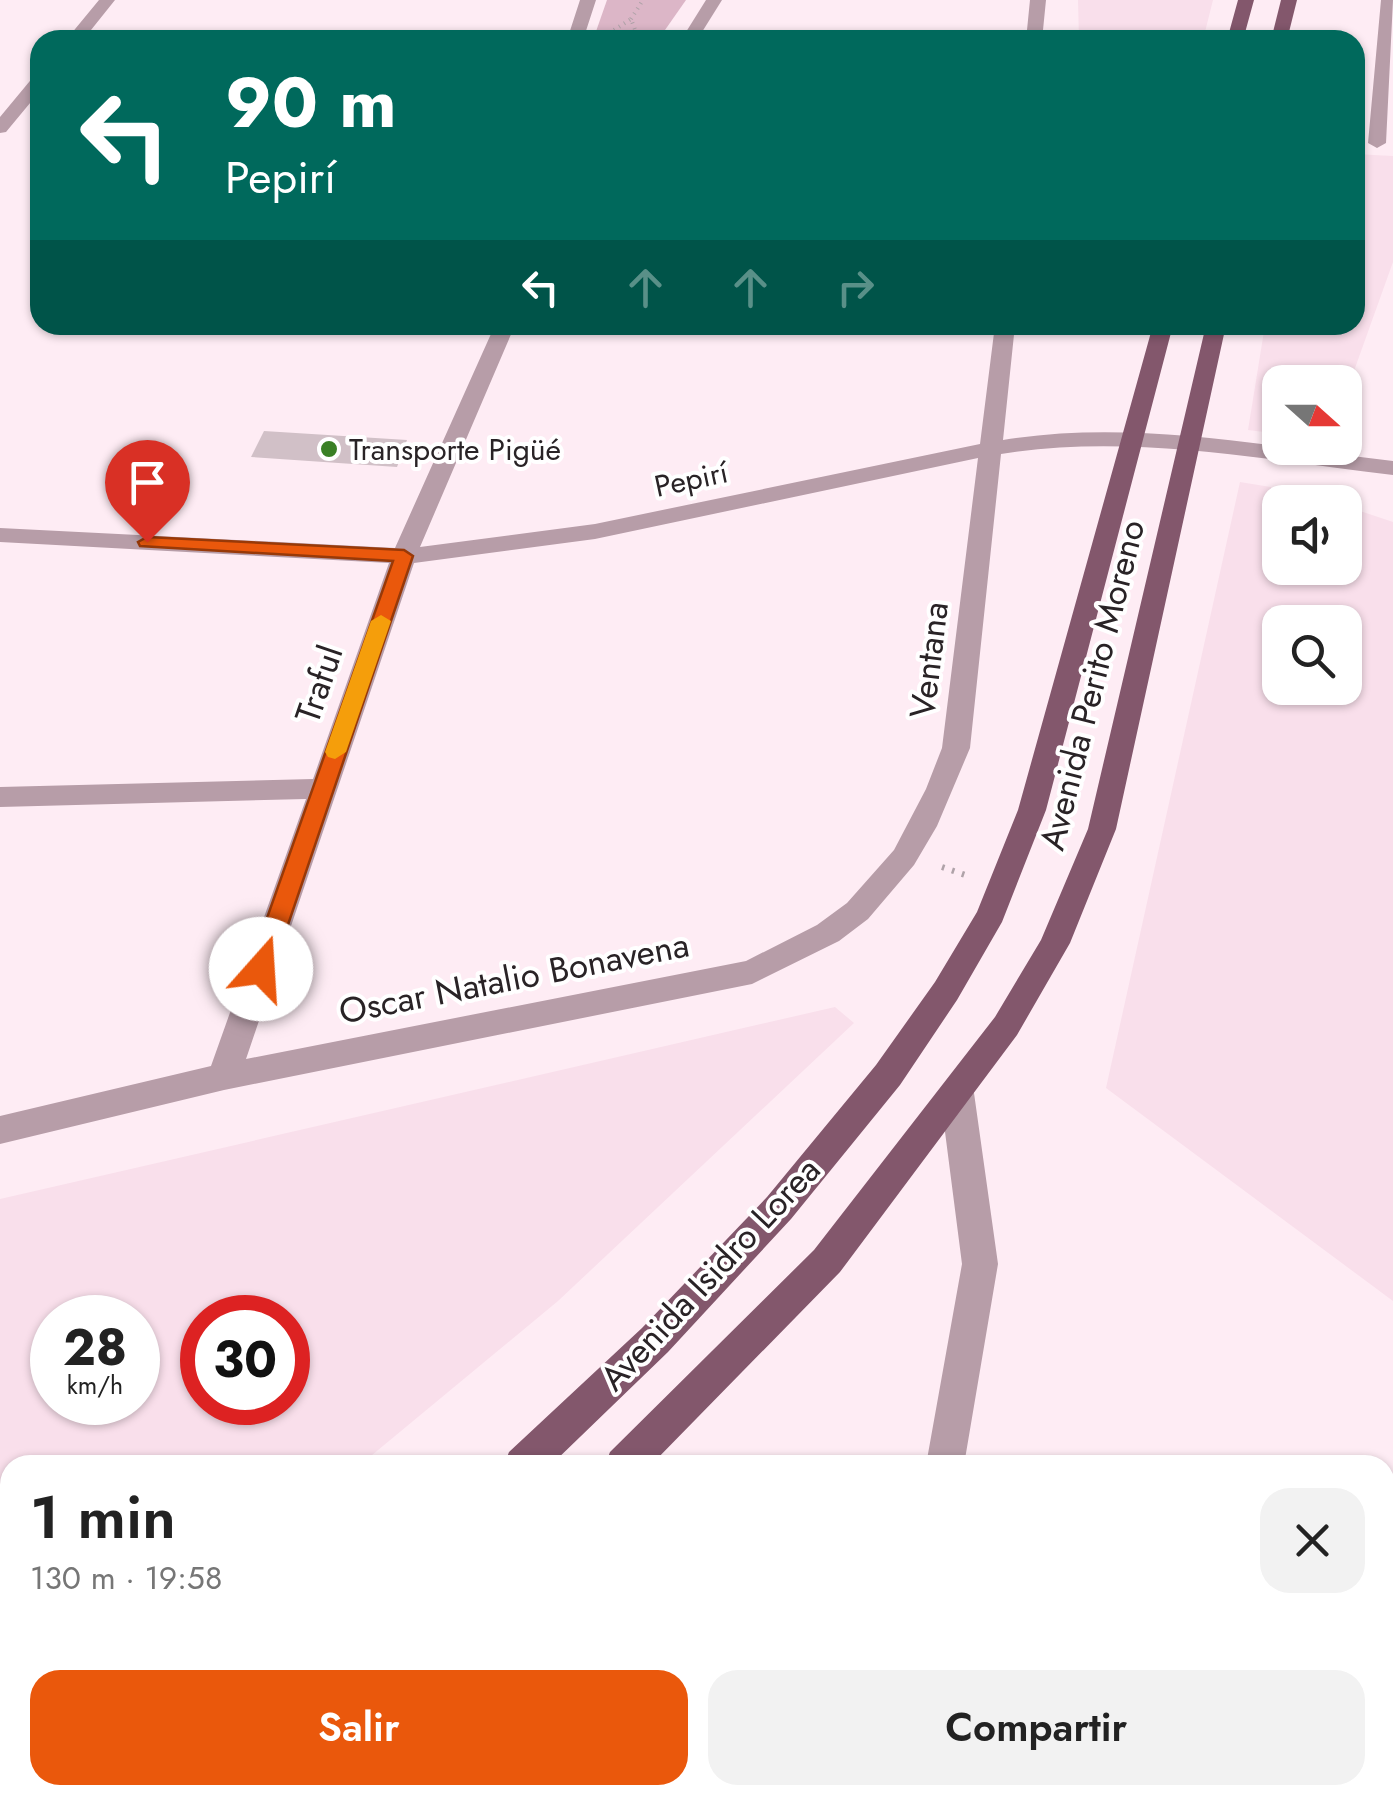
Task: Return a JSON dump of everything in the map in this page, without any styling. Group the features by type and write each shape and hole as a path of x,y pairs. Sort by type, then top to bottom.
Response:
{"main road":[{"path":"1238,30 1246,0"},
{"path":"1282,30 1289,0"},
{"name":"Avenida Perito Moreno","path":"888,1074 946,991 991,914 1032,810 1161,335"},
{"name":"Avenida Perito Moreno","path":"957,1092 1006,1026 1055,943 1102,829 1214,335"},
{"name":"Avenida Isidro Lorea","path":"533,1455 654,1340 780,1208 888,1074"},
{"name":"Avenida Isidro Lorea","path":"634,1455 827,1261 957,1092"}],"street":[{"path":"82,30 108,0"},
{"path":"578,30 588,0"},
{"path":"695,30 714,0"},
{"path":"1035,30 1038,0"},
{"path":"1385,144 1389,0"},
{"path":"0,128 30,92"},
{"path":"0,104 30,104"},
{"name":"Traful","path":"224,1076 404,556 501,335"},
{"name":"Ventana","path":"806,950 874,898 908,855 935,804 956,748 1005,335"},
{"name":"Pepirí","path":"0,535 404,556 550,541 1042,442 1190,446 1393,468"},
{"path":"0,797 322,789"},
{"name":"Oscar Natalio Bonavena","path":"0,1130 224,1076 752,972 806,950"},
{"path":"947,1455 980,1264 957,1092"}],"path":[{"path":"614,30 631,18 643,0"},
{"path":"631,18 636,30"},
{"path":"908,855 1001,888"}],"shaded area":[{"path":"607,0 686,0 665,30 596,30"},
{"path":"1078,0 1213,0 1206,30 1079,30"},
{"path":"1365,155 1393,156 1393,262 1356,365 1262,365 1262,432 1248,430 1263,335 1365,335"},
{"path":"1240,482 1262,486 1262,585 1362,585 1362,512 1393,522 1393,1301 1106,1088"},
{"path":"835,1007 854,1023 558,1301 372,1455 0,1455 0,1199"}],"building":[{"name":"Transporte Pigüé","path":"264,431 407,440 397,467 251,457"}],"slow traffic":[{"path":"335,752 381,621"}],"place":[{"name":"Transporte Pigüé","path":"329,449"}],"route":[{"path":"147,542 404,556 261,969"}]}
